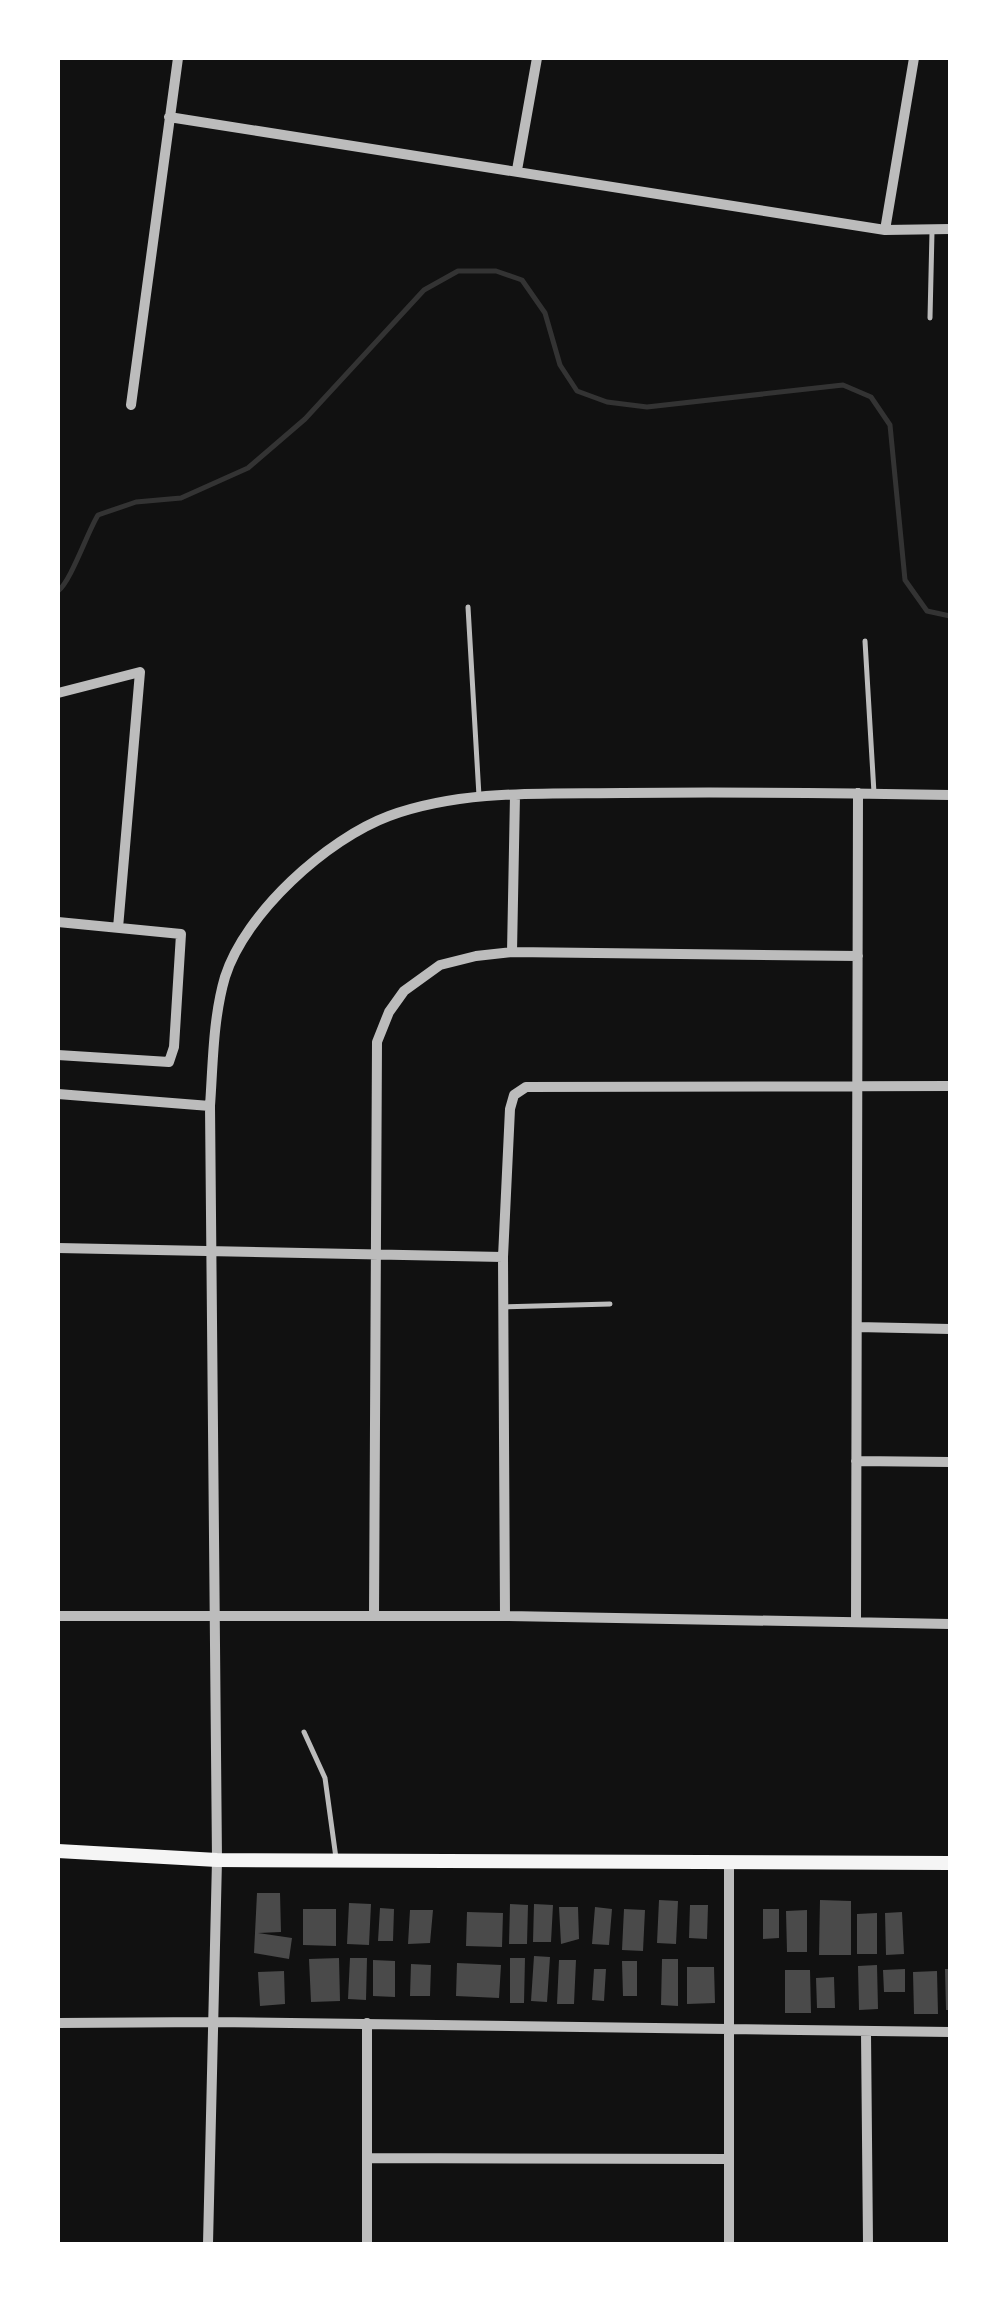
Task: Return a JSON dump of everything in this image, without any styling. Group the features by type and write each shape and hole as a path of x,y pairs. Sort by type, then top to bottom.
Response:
{"main road":[{"path":"58,1851 217,1860 950,1864"}],"street":[{"path":"131,405 178,58"},
{"path":"517,170 537,58"},
{"path":"885,230 914,58"},
{"path":"169,116 885,230 950,229"},
{"path":"58,693 140,672 118,928"},
{"path":"856,1622 858,793"},
{"path":"512,952 514,794"},
{"path":"208,2244 217,1860 210,1106 215,1030 226,976 250,927 291,883 347,836 394,814 480,796 950,795"},
{"path":"58,922 181,934 174,1047 169,1062 58,1056"},
{"path":"374,1616 377,1042 389,1012 404,991 440,964 512,952 858,956"},
{"path":"505,1616 503,1256 510,1109 514,1095 526,1087 950,1086"},
{"path":"58,1094 210,1106"},
{"path":"58,1248 503,1256"},
{"path":"857,1327 950,1329"},
{"path":"856,1461 950,1462"},
{"path":"58,1616 505,1616 950,1624"},
{"path":"729,1863 730,2244"},
{"path":"58,2023 367,2023 950,2032"},
{"path":"367,2023 368,2244"},
{"path":"866,2033 868,2244"},
{"path":"368,2158 728,2159"}],"lane":[{"path":"930,318 932,229"},
{"path":"468,608 480,796"},
{"path":"865,641 874,794"},
{"path":"504,1307 610,1304"},
{"path":"304,1732 325,1778 336,1861"}],"building":[{"path":"257,1893 280,1893 281,1932 258,1933 292,1938 289,1959 254,1953"},
{"path":"659,1900 678,1901 676,1944 657,1943"},
{"path":"820,1900 851,1901 851,1955 819,1955"},
{"path":"349,1903 371,1904 369,1945 347,1944"},
{"path":"510,1904 528,1905 527,1944 509,1944"},
{"path":"534,1904 553,1905 551,1942 533,1942"},
{"path":"690,1905 708,1905 707,1939 689,1938"},
{"path":"559,1907 578,1907 579,1939 561,1944"},
{"path":"595,1907 612,1909 609,1945 592,1944"},
{"path":"380,1908 394,1909 393,1941 378,1941"},
{"path":"303,1909 336,1909 336,1946 303,1945"},
{"path":"624,1909 645,1910 643,1951 622,1950"},
{"path":"763,1909 779,1909 779,1938 763,1939"},
{"path":"410,1910 433,1910 430,1943 408,1944"},
{"path":"807,1910 807,1952 787,1952 786,1911"},
{"path":"467,1912 503,1913 502,1947 466,1946"},
{"path":"902,1912 904,1954 886,1955 885,1913"},
{"path":"877,1913 877,1954 857,1954 857,1914"},
{"path":"534,1956 550,1957 547,2002 531,2001"},
{"path":"339,1958 340,2001 311,2002 309,1959"},
{"path":"350,1958 367,1958 366,2000 348,1999"},
{"path":"510,1958 525,1958 524,2003 510,2003"},
{"path":"662,1959 678,1959 678,2006 661,2005"},
{"path":"373,1960 395,1961 395,1997 373,1996"},
{"path":"559,1960 576,1960 574,2004 557,2004"},
{"path":"622,1961 637,1961 637,1996 623,1996"},
{"path":"457,1963 501,1965 499,1998 456,1996"},
{"path":"411,1964 431,1965 430,1996 410,1996"},
{"path":"877,1965 878,2009 859,2010 858,1966"},
{"path":"687,1967 714,1967 715,2003 687,2004"},
{"path":"594,1969 606,1969 604,2001 592,2000"},
{"path":"905,1969 905,1992 884,1992 883,1970"},
{"path":"945,1969 950,1969 950,2010 946,2010"},
{"path":"785,1970 810,1970 811,2013 785,2013"},
{"path":"284,1971 285,2004 260,2006 258,1972"},
{"path":"937,1971 938,2014 914,2014 913,1972"},
{"path":"834,1977 835,2008 817,2008 816,1978"}],"waterway":[{"path":"58,591 98,515 136,502 181,498 248,468 305,419 424,290 458,271 496,271 522,280 545,313 560,365 577,391 607,402 647,407 843,385 871,397 890,425 905,580 927,611 950,616"}]}
